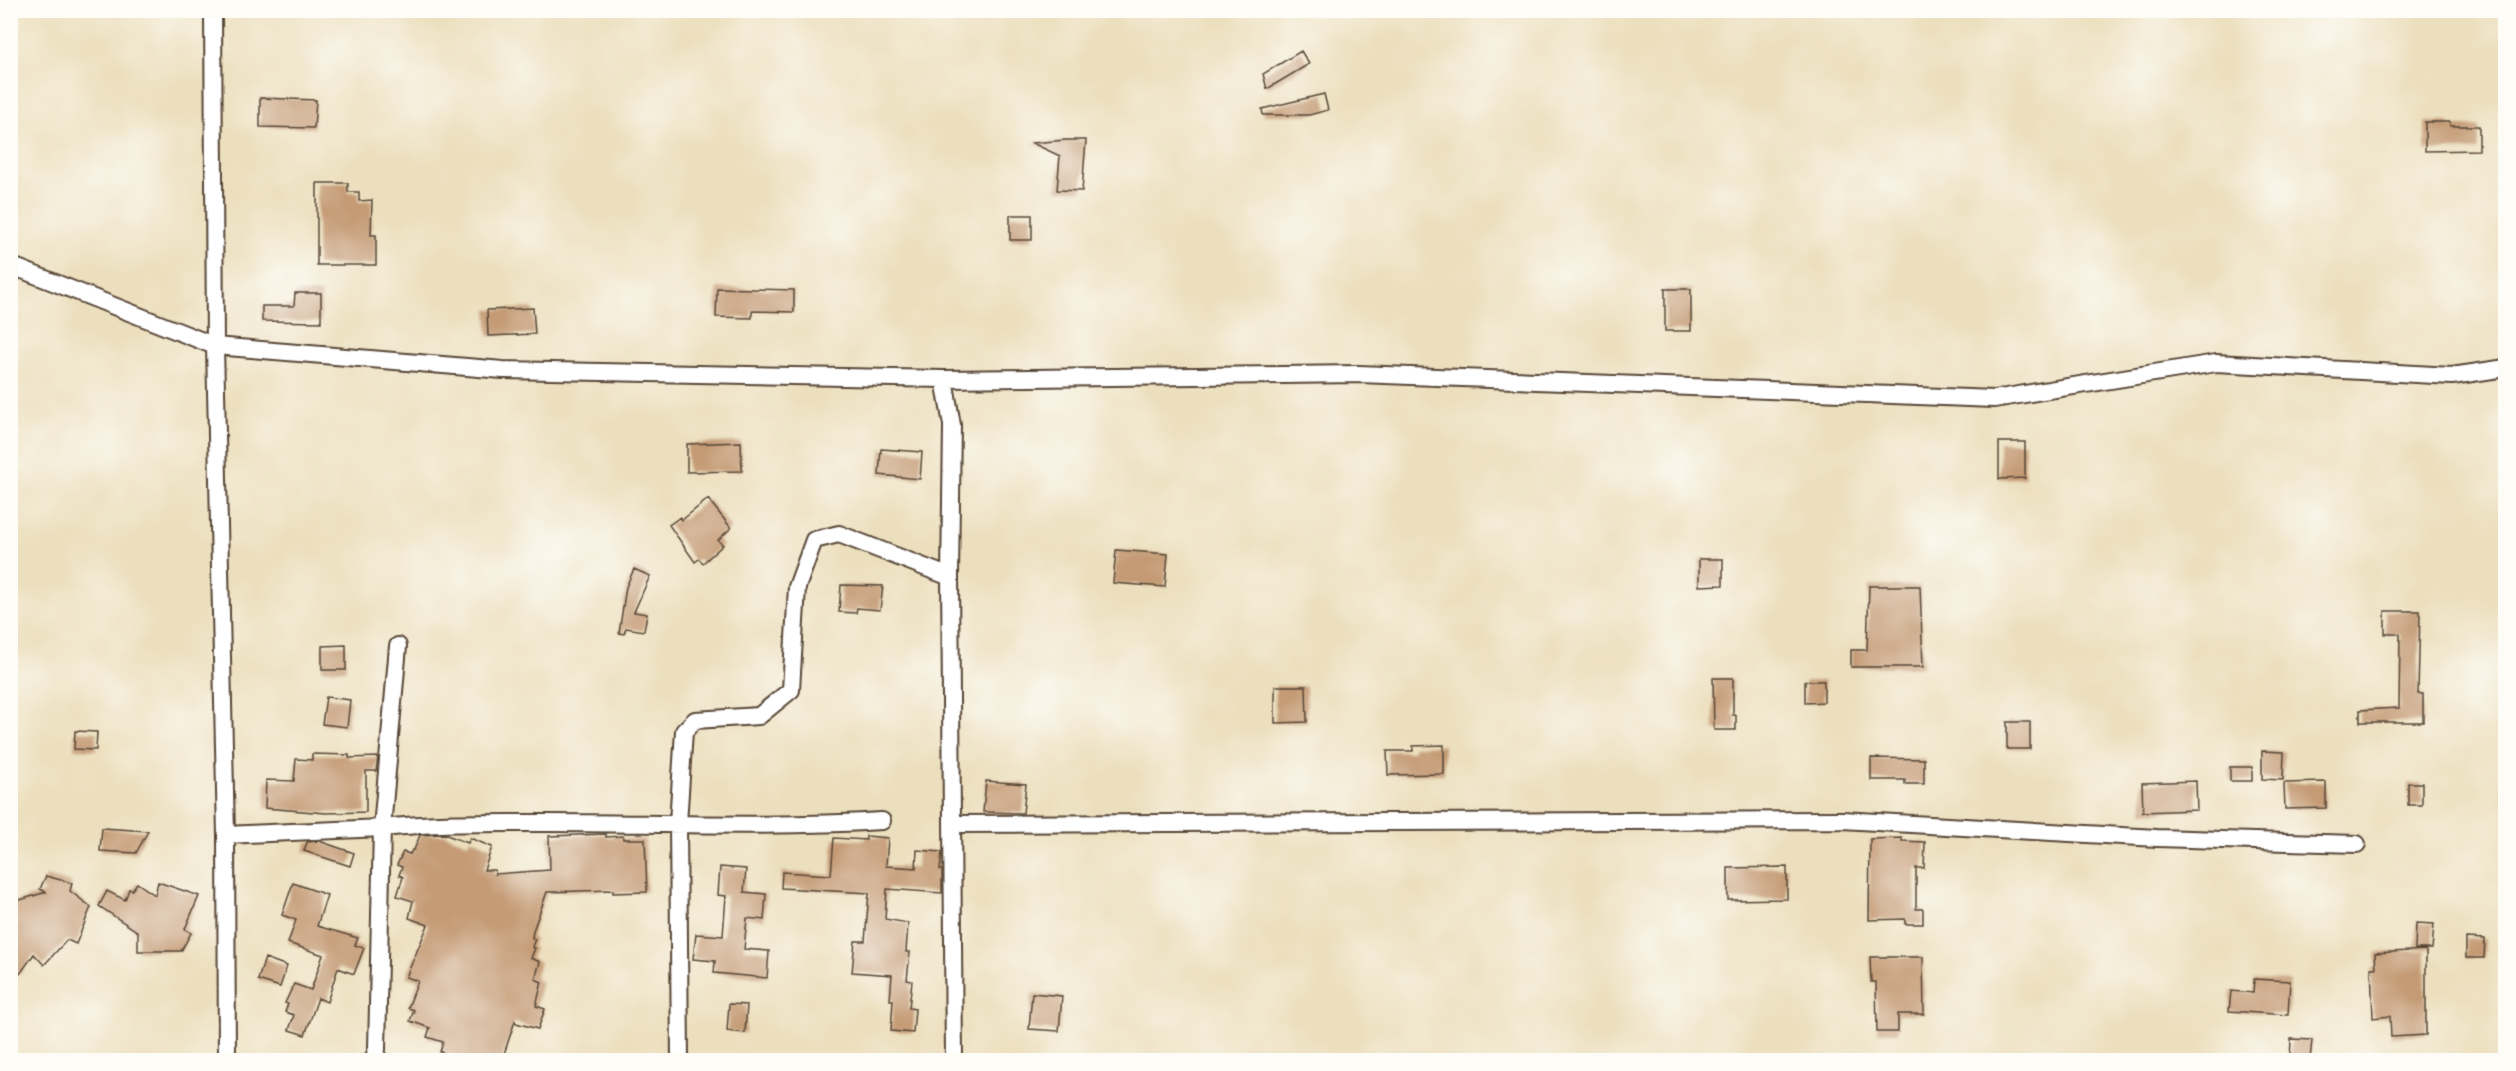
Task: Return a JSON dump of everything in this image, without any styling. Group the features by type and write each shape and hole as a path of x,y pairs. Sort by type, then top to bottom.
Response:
{"street":[{"path":"213,10 215,346 226,835 227,1060"},
{"path":"10,265 215,346 503,370 944,379 1359,374 1994,399 2216,363 2452,376 2505,368"},
{"path":"944,379 952,425 950,577 954,1060"},
{"path":"680,1060 678,823 684,731 695,720 759,716 790,690 797,587 814,540 839,534 950,577"},
{"path":"374,1060 382,828 398,646"},
{"path":"952,824 1842,820 2157,838 2357,844"},
{"path":"226,835 433,824 678,823 805,826 882,821"}],"building":[{"path":"1301,51 1309,64 1267,89 1263,74"},
{"path":"1324,94 1328,110 1309,115 1263,115 1262,109"},
{"path":"260,98 316,100 314,128 260,127"},
{"path":"2425,122 2450,122 2450,126 2479,126 2479,150 2425,151"},
{"path":"1086,140 1082,191 1057,190 1060,156 1032,143"},
{"path":"317,183 348,183 348,192 359,192 359,201 372,200 371,235 376,235 376,265 317,265"},
{"path":"1010,215 1032,215 1032,240 1010,240"},
{"path":"717,288 794,290 794,312 752,311 752,318 716,317"},
{"path":"1665,289 1691,289 1691,331 1665,331"},
{"path":"295,293 321,293 321,322 262,321 262,306 294,306"},
{"path":"533,308 535,334 488,336 487,310"},
{"path":"741,442 742,471 687,472 687,444"},
{"path":"1999,442 2025,442 2025,478 1999,479"},
{"path":"881,449 922,452 920,479 879,475"},
{"path":"708,499 731,528 718,540 723,545 703,563 699,559 695,562 669,525 680,517 682,520"},
{"path":"1116,550 1168,554 1165,587 1113,583"},
{"path":"1699,559 1723,559 1723,585 1699,586"},
{"path":"634,569 650,576 634,612 647,614 644,631 626,628 624,634 619,633 626,587"},
{"path":"841,585 883,586 880,610 857,608 856,613 839,612"},
{"path":"1869,586 1920,586 1923,667 1851,667 1851,650 1867,650"},
{"path":"2385,611 2420,611 2418,694 2423,694 2423,722 2360,722 2360,710 2399,708 2400,634 2385,634"},
{"path":"346,645 346,670 322,670 322,646"},
{"path":"1713,678 1733,678 1733,715 1736,715 1736,730 1714,730"},
{"path":"1805,681 1824,681 1824,702 1805,703"},
{"path":"1275,686 1306,686 1307,722 1275,723"},
{"path":"326,697 350,700 347,727 322,724"},
{"path":"2007,722 2030,722 2030,749 2007,749"},
{"path":"75,731 97,732 96,750 74,749"},
{"path":"1444,745 1444,774 1388,775 1387,751 1413,751 1413,746"},
{"path":"2262,751 2284,752 2283,780 2262,779"},
{"path":"312,754 349,755 349,758 378,757 376,771 366,771 366,812 326,813 265,808 266,780 294,781 296,759 312,760"},
{"path":"1871,758 1924,759 1924,784 1905,784 1905,780 1871,780"},
{"path":"2230,767 2252,767 2252,781 2230,781"},
{"path":"986,781 1026,784 1023,813 983,812"},
{"path":"2196,781 2197,810 2143,812 2142,783"},
{"path":"2326,782 2326,808 2285,809 2284,783"},
{"path":"2408,783 2422,783 2422,805 2408,805"},
{"path":"102,828 148,831 136,853 100,851"},
{"path":"444,834 468,843 470,838 492,847 484,870 495,870 495,874 550,870 549,836 606,834 606,837 623,836 623,839 645,839 647,892 613,893 613,890 547,892 533,931 532,938 535,939 532,947 535,948 531,958 540,962 535,979 542,982 536,1006 545,1009 538,1029 515,1021 502,1060 469,1060 440,1052 443,1042 427,1037 430,1028 410,1021 414,1010 408,1008 418,981 406,977 428,925 409,918 413,901 397,896 403,877 399,875 402,867 397,865 403,852 410,854 414,850 420,835"},
{"path":"866,836 888,838 886,866 916,868 917,850 942,852 940,870 942,870 942,893 887,889 885,919 908,923 906,952 910,952 907,980 912,981 909,1008 915,1009 913,1033 891,1031 892,975 852,972 855,941 865,941 869,893 781,888 782,872 831,875 834,838 866,840"},
{"path":"1902,838 1902,841 1925,842 1924,868 1916,868 1916,909 1923,909 1923,924 1905,924 1905,919 1869,920 1870,839"},
{"path":"319,841 354,853 350,866 304,851 307,842"},
{"path":"720,867 746,869 744,892 766,894 764,920 747,918 744,949 769,951 767,978 714,973 715,961 693,959 696,934 723,936 726,896 718,895"},
{"path":"1787,867 1787,899 1728,900 1728,868"},
{"path":"46,876 72,883 70,891 91,907 76,944 67,940 44,965 34,954 20,974 10,965 10,903 46,892 40,889"},
{"path":"158,882 199,896 185,929 191,933 181,951 138,951 138,932 99,906 107,891 125,900 129,889 132,890 137,883 155,895"},
{"path":"293,883 327,895 317,926 358,938 355,945 364,948 354,974 338,968 327,1002 318,998 305,1035 289,1030 294,1015 285,1012 288,1004 285,1003 294,984 311,990 323,955 288,943 296,920 282,915"},
{"path":"2416,923 2434,924 2432,949 2415,949"},
{"path":"2466,938 2485,939 2484,958 2466,958"},
{"path":"2426,950 2426,1035 2391,1037 2390,1016 2373,1018 2371,968 2376,968 2375,953"},
{"path":"1870,957 1923,957 1924,1014 1898,1014 1898,1032 1877,1032 1876,982 1871,982"},
{"path":"265,958 287,966 280,987 258,980"},
{"path":"2254,979 2290,981 2288,1015 2229,1011 2231,991 2253,993"},
{"path":"1032,993 1062,996 1059,1031 1029,1029"},
{"path":"729,1004 747,1005 745,1033 727,1031"},
{"path":"2291,1039 2312,1040 2310,1060 2290,1060"}]}
